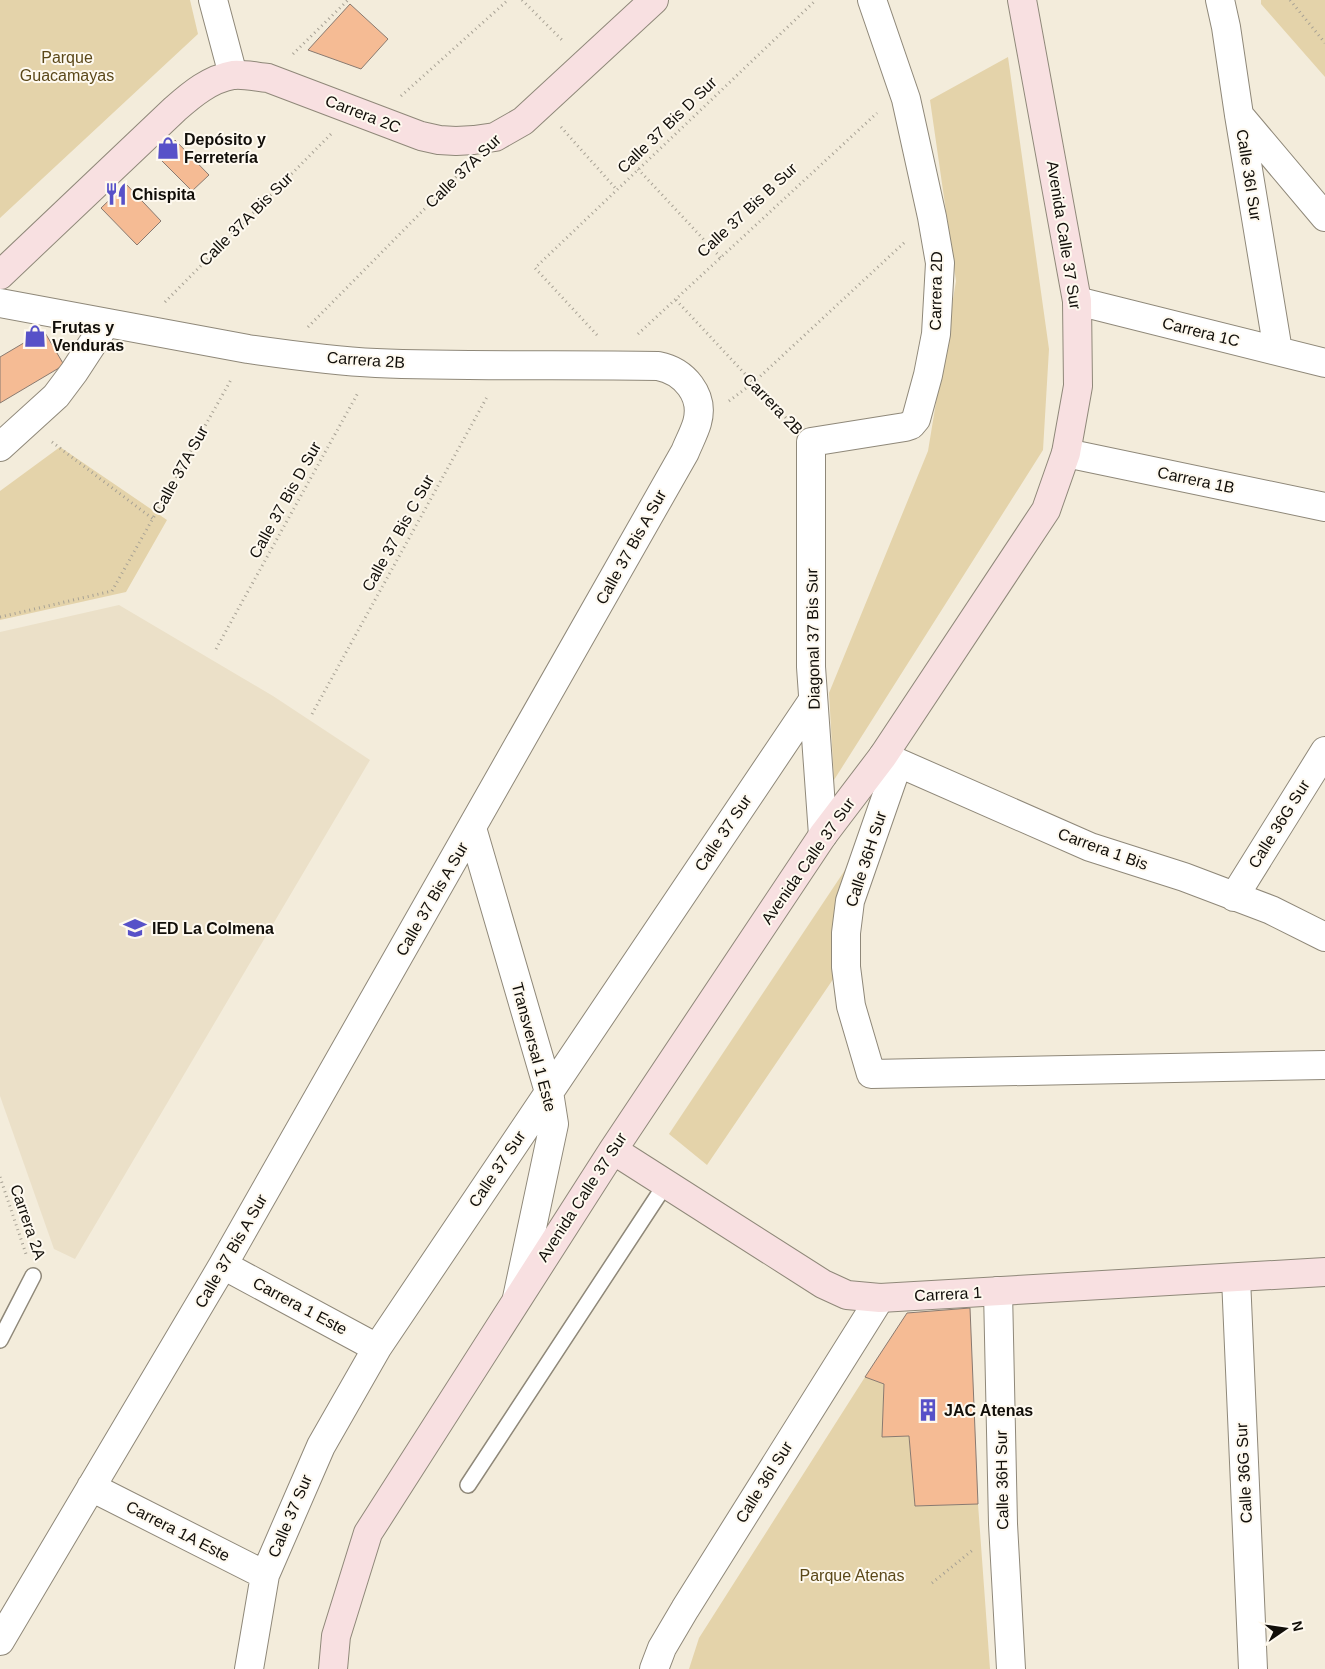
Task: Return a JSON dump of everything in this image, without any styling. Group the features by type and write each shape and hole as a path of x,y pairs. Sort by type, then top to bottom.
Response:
{"main road":[{"name":"Calle 37A Sur","path":"495,137 523,121 654,0"},
{"name":"Avenida Calle 37 Sur","path":"333,1669 336,1636 368,1533 613,1150 824,835 891,760 1046,510 1066,453 1078,386 1077,301 1022,0"},
{"name":"Carrera 2C","path":"232,75 268,78 421,136 456,141 495,137"},
{"path":"0,275 189,96 206,86 232,75"},
{"name":"Carrera 1","path":"613,1150 834,1290 847,1295 880,1298 1325,1272"}],"street":[{"path":"214,0 232,75"},
{"name":"Carrera 2D","path":"811,442 911,425 916,418 928,375 936,334 940,263 932,217 906,99 872,0"},
{"name":"Calle 36I Sur","path":"1220,0 1226,27 1278,350"},
{"path":"1239,115 1325,217"},
{"name":"Carrera 1C","path":"1077,301 1325,363"},
{"name":"Carrera 2B","path":"0,303 282,354 375,362 504,365 619,360 658,366 680,374 690,385 697,399 697,422"},
{"path":"0,448 56,396 106,323"},
{"name":"Calle 37 Bis A Sur","path":"0,1641 223,1265 685,452 697,422"},
{"name":"Diagonal 37 Bis Sur","path":"811,442 811,657 824,835"},
{"name":"Carrera 1B","path":"1066,453 1325,507"},
{"name":"Calle 37 Sur","path":"249,1669 265,1576 321,1446 377,1348 813,700"},
{"name":"Calle 36G Sur","path":"1234,897 1325,751"},
{"name":"Carrera 1 Bis","path":"891,760 1090,847 1184,877 1271,910 1325,936"},
{"name":"Calle 36H Sur","path":"891,760 850,901 846,933 846,967 851,1006 871,1074 1325,1065"},
{"name":"Transversal 1 Este","path":"472,828 549,1092 554,1124 517,1298"},
{"name":"Carrera 1 Este","path":"223,1265 377,1348"},
{"name":"Calle 36G Sur","path":"1236,1278 1253,1669"},
{"name":"Calle 36H Sur","path":"998,1291 1003,1524 1011,1669"},
{"name":"Calle 36I Sur","path":"654,1669 662,1648 685,1609 880,1298"},
{"name":"Carrera 1A Este","path":"91,1487 265,1576"}],"lane":[{"path":"468,1485 666,1185"},
{"path":"0,1340 33,1276"}],"path":[{"path":"292,54 348,0"},
{"path":"400,98 508,0"},
{"path":"522,0 585,64"},
{"name":"Calle 37 Bis D Sur","path":"619,360 535,268 816,0"},
{"path":"1290,0 1325,43"},
{"name":"Calle 37 Bis B Sur","path":"619,360 676,300 902,90"},
{"path":"541,105 617,190"},
{"name":"Calle 37A Bis Sur","path":"138,328 354,110"},
{"path":"638,169 721,258"},
{"name":"Calle 37A Sur","path":"282,354 463,170"},
{"path":"697,422 753,384 932,217"},
{"name":"Carrera 2B","path":"676,300 798,432 811,442"},
{"name":"Calle 37A Sur","path":"0,617 112,591 248,349"},
{"name":"Calle 37 Bis D Sur","path":"216,649 375,362"},
{"name":"Calle 37 Bis C Sur","path":"312,714 504,365"},
{"path":"24,426 60,447 153,519"},
{"name":"Carrera 2A","path":"0,1177 33,1276"},
{"path":"932,1583 1003,1524"}],"shaded area":[{"name":"IED La Colmena","path":"119,605 273,696 370,760 75,1259 54,1249 0,1096 0,632"}],"green space":[{"name":"Parque Guacamayas","path":"0,0 190,0 198,34 0,218"},
{"path":"1261,0 1325,0 1325,77 1261,4"},
{"path":"1008,57 1049,349 1043,450 834,780 829,693 928,451 956,281 930,100"},
{"path":"60,447 167,520 126,592 0,620 0,491"},
{"path":"855,855 840,969 707,1165 669,1134"},
{"name":"Parque Atenas","path":"865,1377 884,1384 882,1437 909,1436 915,1506 978,1504 990,1669 689,1669 699,1638"}],"building":[{"path":"350,4 388,39 361,69 308,50"},
{"path":"175,140 209,175 192,191 158,157"},
{"path":"126,184 161,221 137,245 101,208"},
{"path":"44,331 64,365 0,403 0,357"},
{"name":"JAC Atenas","path":"970,1308 978,1504 915,1506 909,1436 882,1437 884,1384 865,1377 907,1313"}],"place":[{"name":"Depósito y Ferretería","path":"168,148"},
{"name":"Chispita","path":"116,194"},
{"name":"Frutas y Venduras","path":"35,336"},
{"name":"IED La Colmena","path":"135,928"},
{"name":"JAC Atenas","path":"928,1410"}]}
